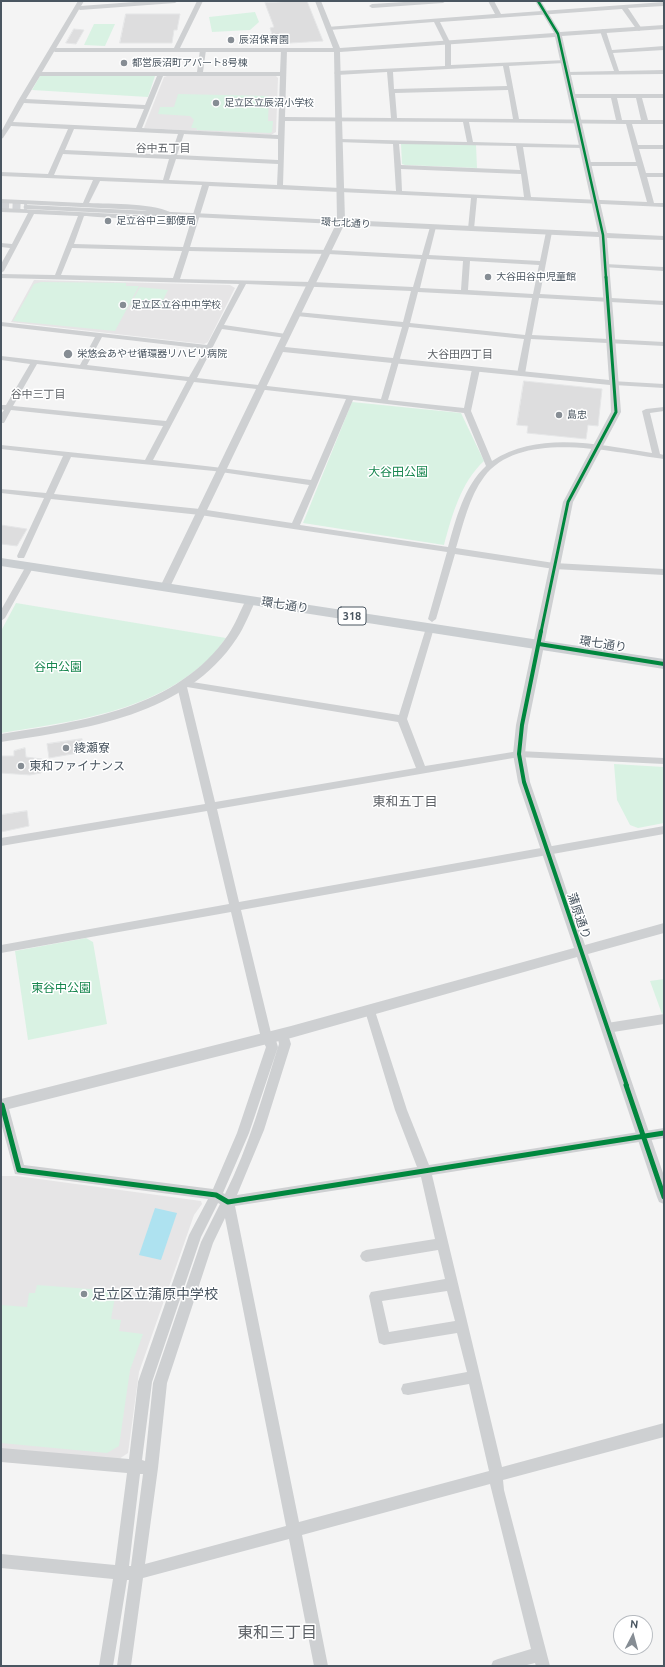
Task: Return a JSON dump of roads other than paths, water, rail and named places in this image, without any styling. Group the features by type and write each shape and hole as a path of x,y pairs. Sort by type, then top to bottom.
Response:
{"main road":[{"name":"環七通り","path":"1,553 251,600 431,624"},
{"name":"環七通り","path":"1,562 167,583 540,641 664,664"},
{"name":"環七通り","path":"540,641 664,656"}],"street":[{"path":"1,137 54,50 79,5 175,1"},
{"path":"176,50 200,1"},
{"path":"167,583 200,512 328,252 341,222 340,119 337,50 318,1"},
{"path":"380,24 373,9 443,1"},
{"path":"491,1 499,16"},
{"name":"蒲原通り","path":"538,1 558,34 603,235 616,412 569,497 522,725 519,754 524,782 664,1197"},
{"path":"329,28 624,7 646,3 664,4"},
{"path":"624,7 639,29"},
{"path":"436,20 447,42 448,67"},
{"path":"54,50 337,50 664,27"},
{"path":"603,31 616,73"},
{"path":"610,52 664,48"},
{"path":"200,74 203,50"},
{"path":"280,187 284,50"},
{"path":"337,74 564,61"},
{"path":"506,64 516,121"},
{"path":"390,70 394,120"},
{"path":"567,74 664,72"},
{"path":"38,74 283,74"},
{"path":"138,130 161,74"},
{"path":"392,91 510,88"},
{"path":"572,96 664,96"},
{"path":"614,96 619,122"},
{"path":"639,96 645,122"},
{"path":"22,101 147,108"},
{"path":"282,118 664,122"},
{"path":"466,120 470,143"},
{"path":"629,122 651,205"},
{"path":"9,124 281,137"},
{"path":"50,176 72,127"},
{"path":"165,182 181,133"},
{"path":"340,141 584,146"},
{"path":"396,141 399,193"},
{"path":"519,144 528,199"},
{"path":"636,147 664,147"},
{"path":"62,152 281,162"},
{"path":"587,164 640,164"},
{"path":"398,167 523,172"},
{"path":"1,174 664,205"},
{"path":"643,175 664,175"},
{"path":"85,206 97,179"},
{"path":"176,281 206,184"},
{"path":"471,229 474,196"},
{"path":"1,202 141,208 170,214"},
{"path":"1,210 29,209 137,217 170,214"},
{"path":"1,271 14,246 29,209"},
{"name":"環七北通り","path":"29,209 170,214 664,238"},
{"path":"57,278 82,214"},
{"path":"384,402 433,227"},
{"path":"521,374 549,232"},
{"path":"1,246 14,246"},
{"path":"70,246 328,252 543,263"},
{"path":"464,292 467,259"},
{"path":"605,266 664,269"},
{"path":"1,276 312,284 664,303"},
{"path":"148,462 244,282"},
{"path":"297,314 528,337 664,344"},
{"path":"1,324 210,347"},
{"path":"220,327 286,336"},
{"path":"82,367 100,335"},
{"path":"280,349 614,383 664,386"},
{"path":"1,358 467,411"},
{"path":"1,421 5,407 35,362"},
{"path":"476,369 467,411 490,466"},
{"path":"295,527 350,398"},
{"path":"5,407 168,424"},
{"path":"422,771 402,719 431,624 451,550 475,484 482,473 490,466 508,456 536,447 561,445 661,457 646,411 664,409"},
{"path":"1,447 221,470 314,483"},
{"path":"21,556 68,454"},
{"path":"1,492 200,512 554,566 664,572"},
{"path":"1,618 5,605 30,566"},
{"path":"1,738 72,727 114,717 148,704 184,685 216,658 228,645 244,618 251,600"},
{"path":"184,685 402,719"},
{"path":"124,1666 151,1468 160,1382 272,1047 268,1038 235,906 184,685"},
{"path":"1,842 519,754 664,761"},
{"path":"1,949 664,830"},
{"path":"664,928 370,1011 2,1105 19,1170 222,1198 425,1170 664,1134"},
{"path":"370,1011 401,1110 425,1170 495,1464 497,1490 541,1660 498,1666"},
{"path":"607,1028 664,1019"},
{"path":"106,1666 121,1573 145,1382 194,1234 222,1198 235,1187 258,1130 285,1044 283,1034"},
{"path":"222,1198 321,1666"},
{"path":"366,1256 442,1244"},
{"path":"452,1284 375,1296 384,1339 462,1326"},
{"path":"408,1389 474,1377"},
{"path":"1,1561 121,1573 137,1572 664,1430"},
{"path":"1,1455 151,1468"}],"water":[{"path":"155,1208 177,1213 161,1260 139,1255"}],"tunnel":[{"path":"1,206 27,207"}],"place":[{"name":"辰沼保育園","path":"231,40"},
{"name":"都営辰沼町アパート8号棟","path":"124,63"},
{"name":"足立区立辰沼小学校","path":"216,103"},
{"name":"足立谷中三郵便局","path":"108,221"},
{"name":"大谷田谷中児童館","path":"488,277"},
{"name":"足立区立谷中中学校","path":"123,305"},
{"name":"栄悠会あやせ循環器リハビリ病院","path":"68,354"},
{"name":"島忠","path":"559,415"},
{"name":"綾瀬寮","path":"66,748"},
{"name":"東和ファイナンス","path":"21,766"},
{"name":"足立区立蒲原中学校","path":"84,1294"}],"district":[{"name":"谷中五丁目","path":"163,148"},
{"name":"大谷田四丁目","path":"460,354"},
{"name":"谷中三丁目","path":"38,394"},
{"name":"東和五丁目","path":"405,802"},
{"name":"東和三丁目","path":"277,1633"}],"park label":[{"name":"大谷田公園","path":"398,472"},
{"name":"谷中公園","path":"58,667"},
{"name":"東谷中公園","path":"61,988"}]}
